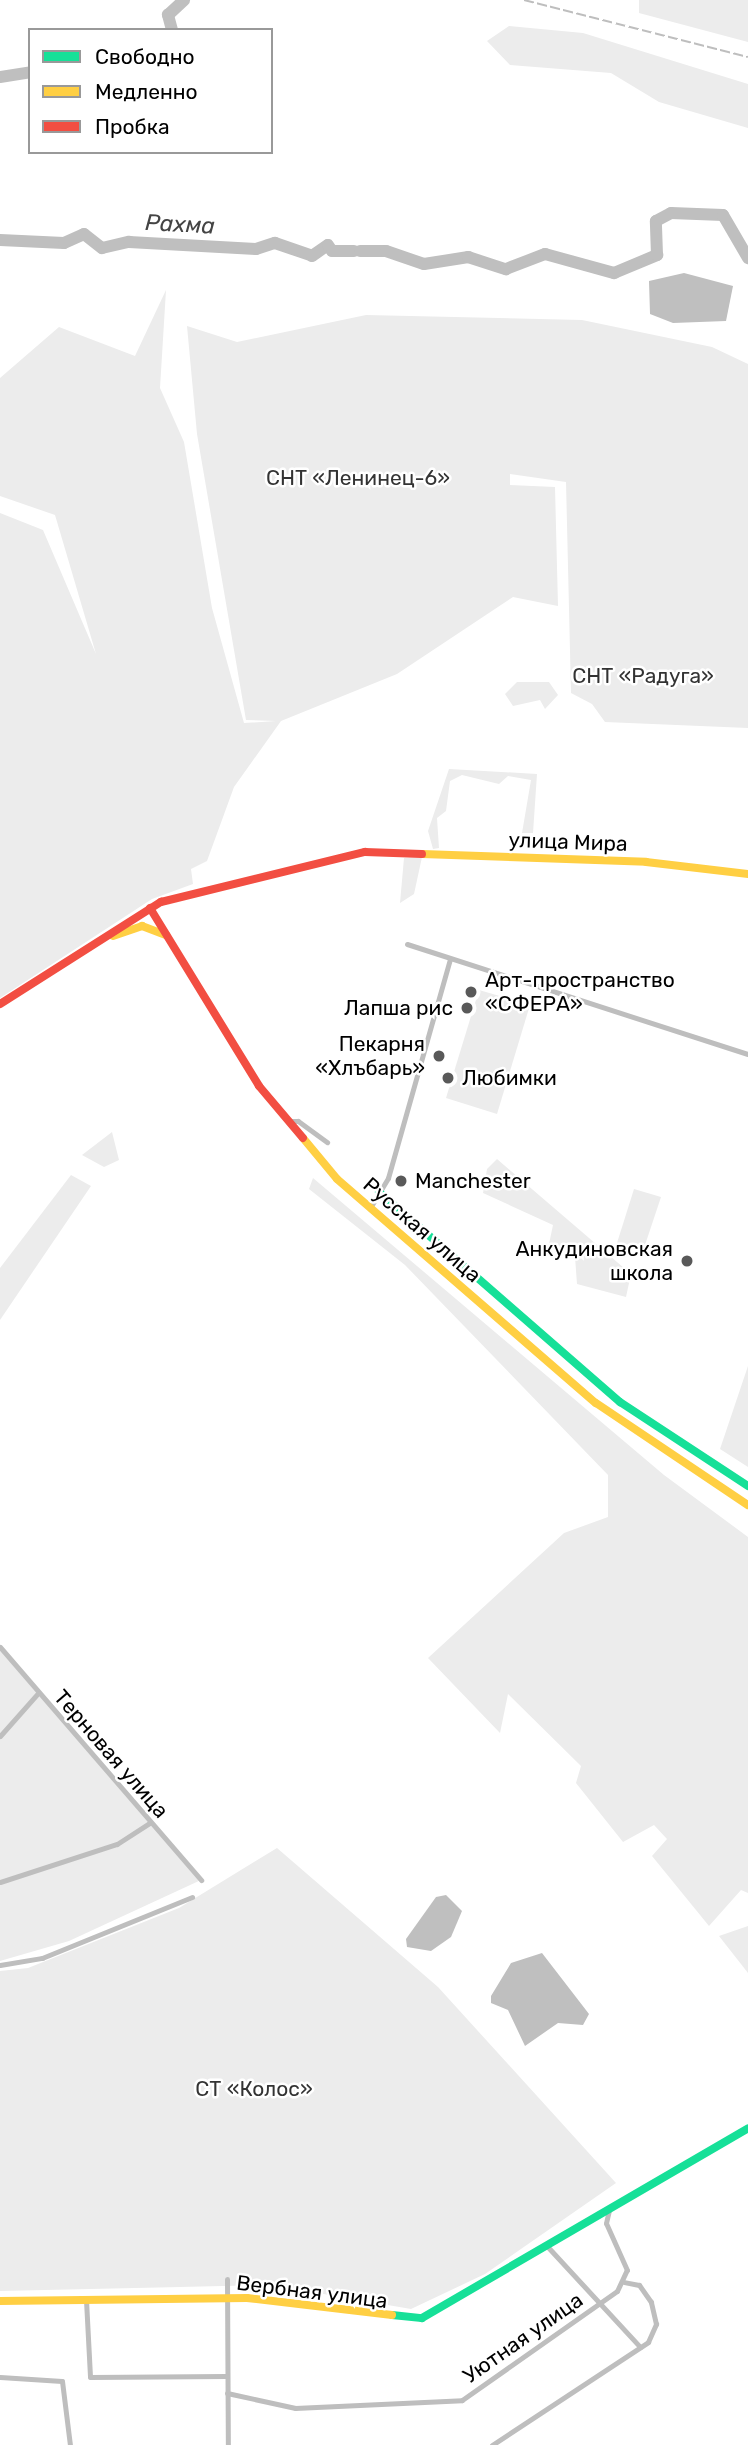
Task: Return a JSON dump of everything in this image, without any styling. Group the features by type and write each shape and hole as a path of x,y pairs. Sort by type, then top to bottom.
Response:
{"street":[{"name":"улица Мира","path":"97,942 150,908 209,886 387,852 646,862 748,874"},
{"name":"Русская улица","path":"150,908 175,943 286,1122 369,1209 596,1404 748,1505"},
{"path":"0,1004 97,942 142,926 160,930 175,943"},
{"path":"407,944 748,1054"},
{"path":"369,1209 379,1192 450,959"},
{"path":"286,1122 298,1121 327,1142"},
{"path":"379,1192 620,1402 748,1486"},
{"name":"Терновая улица","path":"0,1647 149,1823 201,1880"},
{"path":"0,1736 38,1693"},
{"path":"0,1882 117,1844 149,1823"},
{"path":"0,1965 42,1958 192,1897"},
{"name":"Вербная улица","path":"0,2301 229,2300 422,2318 591,2216 748,2128"},
{"path":"492,2445 640,2347 656,2324 639,2285 624,2282 627,2270 606,2223 610,2207"},
{"path":"546,2245 640,2347"},
{"path":"227,2279 228,2445"},
{"name":"Уютная улица","path":"227,2393 289,2408 462,2400 599,2304 624,2282"},
{"path":"86,2299 90,2377 226,2376"},
{"path":"0,2377 62,2381 70,2445"}],"green space":[{"path":"639,0 748,0 748,42 639,13"},
{"path":"509,26 583,33 748,84 748,128 659,102 611,73 510,65 487,41"},
{"path":"166,290 160,388 184,442 212,608 244,723 276,721 246,720 197,434 187,326 237,342 366,315 582,320 712,347 748,364 748,728 605,722 592,704 571,693 566,482 510,474 510,485 555,487 558,606 513,597 397,674 281,721 234,787 207,861 191,869 193,884 152,899 0,998 0,513 43,530 96,654 55,515 0,496 0,378 59,327 135,356"},
{"path":"517,682 549,682 558,695 545,709 540,700 513,706 505,694"},
{"path":"449,769 537,774 533,833 522,833 531,780 508,776 499,784 462,775 450,781 446,811 437,818 439,848 433,849 428,831"},
{"path":"422,857 414,894 400,903 404,858"},
{"path":"479,990 530,1005 497,1114 446,1098"},
{"path":"112,1132 119,1160 104,1167 82,1155"},
{"path":"497,1159 631,1274 626,1297 577,1284 575,1257 549,1244 553,1225 483,1193 487,1169"},
{"path":"71,1175 91,1186 0,1320 0,1268"},
{"path":"313,1178 664,1475 748,1537 748,1893 741,1890 709,1926 652,1856 667,1839 654,1825 623,1842 576,1783 581,1766 508,1694 500,1733 428,1658 564,1533 608,1517 608,1475 405,1265 309,1189"},
{"path":"634,1189 661,1197 643,1251 617,1243"},
{"path":"748,1366 748,1467 720,1449"},
{"path":"0,1648 201,1880 69,1941 0,1961"},
{"name":"СТ «Колос»","path":"277,1848 438,1987 616,2183 485,2274 411,2309 271,2285 0,2291 0,1971 28,1968 179,1908"},
{"path":"748,1926 748,1973 719,1936"}],"shaded area":[{"path":"684,273 733,286 726,321 673,323 650,314 649,281"},
{"path":"446,1895 462,1911 451,1937 431,1951 407,1947 406,1939 436,1897"},
{"path":"542,1953 589,2014 583,2025 558,2023 525,2046 508,2010 491,2003 491,1996 511,1963"}],"waterway":[{"path":"171,28 168,15 184,0"},
{"path":"0,77 28,72"},
{"name":"Рахма","path":"360,251 386,251 424,264 468,257 506,269 545,254 614,273 657,255 656,221 671,213 723,215 748,258"},
{"name":"Рахма","path":"0,240 64,243 84,234 102,248 129,242 256,249 275,243 312,256 328,245 332,251 354,251"}],"railway":[{"path":"524,0 748,57"}],"traffic: fast":[{"path":"379,1192 620,1402 748,1486"},
{"path":"392,2315 422,2318 748,2128"}],"traffic: slow":[{"path":"422,854 646,862 748,874"},
{"path":"113,936 142,926 166,935"},
{"path":"303,1138 337,1179 596,1403 748,1505"},
{"path":"0,2301 247,2298 392,2315"}],"traffic: jam":[{"path":"0,1004 161,902 365,852 422,854"},
{"path":"150,908 259,1086 303,1138"}],"place":[{"name":"Арт-пространство «СФЕРА»","path":"471,992"},
{"name":"Лапша рис","path":"467,1008"},
{"name":"Пекарня «Хлъбарь»","path":"439,1056"},
{"name":"Любимки","path":"448,1078"},
{"name":"Manchester","path":"401,1181"},
{"name":"Анкудиновская школа","path":"687,1261"}],"park label":[{"name":"СНТ «Ленинец-6»","path":"358,478"},
{"name":"СНТ «Радуга»","path":"643,676"}]}
